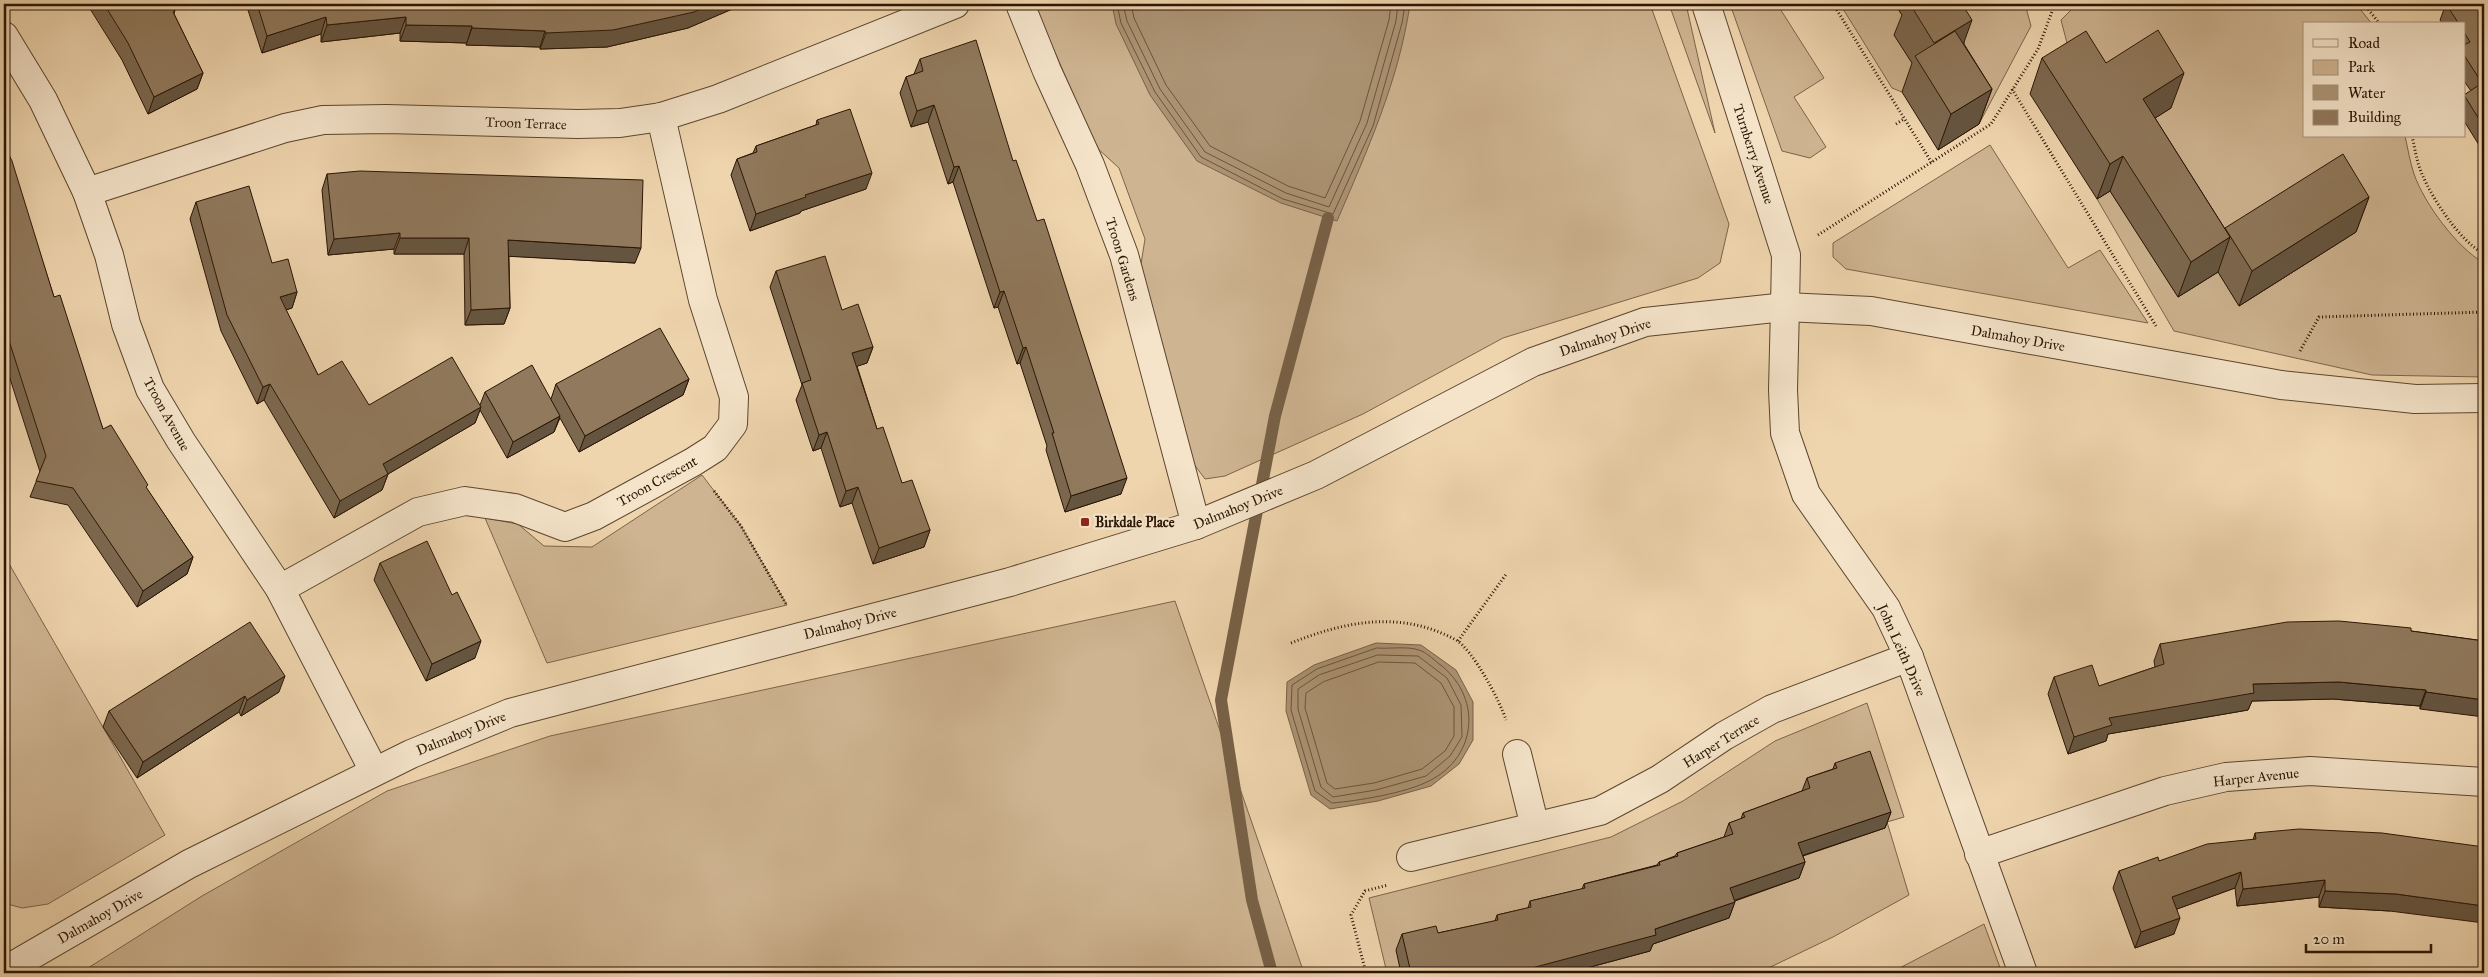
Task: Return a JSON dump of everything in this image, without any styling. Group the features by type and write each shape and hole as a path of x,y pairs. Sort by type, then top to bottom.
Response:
{"street":[{"name":"Troon Terrace","path":"86,192 286,128 323,120 387,119 578,124 620,123 661,117 718,99 955,4"},
{"name":"Troon Gardens","path":"1020,4 1047,71 1090,165 1124,255 1196,525"},
{"name":"Turnberry Avenue","path":"1706,4 1786,256 1786,307"},
{"name":"Troon Avenue","path":"4,36 43,100 86,192 109,254 126,324 150,389 181,441 280,589 374,771"},
{"name":"Troon Crescent","path":"280,589 418,512 465,500 515,508 565,527 594,516 694,462 715,448 733,424 734,397 703,300 661,117"},
{"name":"Dalmahoy Drive","path":"4,971 188,864 374,771 510,713 794,637 1010,582 1196,525 1316,475 1533,362 1645,322 1786,307 1871,311 2281,385 2415,399 2484,398"},
{"name":"John Leith Drive","path":"1786,307 1783,390 1785,433 1806,494 1886,608 1908,657 2023,973"},
{"name":"Harper Terrace","path":"1411,857 1600,811 1660,779 1724,736 1772,709 1908,657"},
{"path":"1517,754 1535,827"},
{"name":"Harper Avenue","path":"1979,854 2166,791 2226,778 2310,771 2484,782"}],"path":[{"path":"1833,4 1932,163"},
{"path":"2050,4 2053,9"},
{"path":"1786,256 1991,124 2038,49 2053,9 2061,4"},
{"path":"2364,4 2378,22"},
{"path":"2012,89 2181,368"},
{"path":"1896,124 1904,119"},
{"path":"2413,138 2422,174 2445,214 2476,250 2484,254"},
{"path":"2281,385 2320,317 2484,312"},
{"path":"694,462 741,526 787,605 794,637"},
{"path":"1458,641 1507,573"},
{"path":"1291,643 1328,628 1370,621 1415,625 1458,641 1482,671 1491,687 1503,711 1517,754"},
{"path":"1366,973 1351,915 1364,891 1390,885"}],"green space":[{"path":"1034,4 1650,4 1729,224 1720,263 1698,278 1503,338 1363,414 1225,476 1205,479 1190,459 1141,264 1145,239 1119,168 1096,147"},
{"path":"1669,4 1686,4 1715,133"},
{"path":"1730,4 1777,4 1824,78 1794,97 1826,147 1810,158 1782,151"},
{"path":"1840,4 1895,4 1908,25 1894,35 1922,79 1902,92 1892,88"},
{"path":"1943,4 2025,4 2031,26 1979,124"},
{"path":"2077,4 2356,4 2370,22 2303,22 2303,138 2405,138 2414,174 2433,211 2463,247 2484,263 2484,377 2372,375 2174,331 2097,199 2110,191 2178,297 2218,272 2239,306 2356,232 2212,264 2073,66 2061,20"},
{"path":"1990,145 2068,268 2100,250 2148,323 1846,269 1833,257 1833,243"},
{"path":"702,475 741,526 787,605 547,663 485,518 518,524 544,546 592,547"},
{"path":"4,555 165,835 48,904 22,908 4,903"},
{"path":"1175,601 1304,973 80,973 202,896 387,791 550,736"},
{"path":"1867,703 1904,817 1887,822 1909,895 1833,937 1758,973 1387,973 1369,898 1611,837 1683,801 1775,741"},
{"path":"1984,924 2002,973 1890,973"}],"water":[{"path":"1112,4 1410,4 1398,60 1381,115 1337,221 1281,203 1197,161 1150,95 1116,24"},
{"path":"1376,643 1421,645 1456,670 1473,702 1473,740 1459,764 1431,786 1378,801 1330,809 1311,795 1286,711 1287,682 1314,665"}],"building":[{"path":"104,4 171,4 175,10 173,12 203,73 154,97 128,43"},
{"path":"257,4 712,4 694,12 613,30 546,33 545,31 472,28 472,26 406,25 406,17 327,25 326,17 267,36"},
{"path":"1910,4 1962,4 1972,20 1934,43"},
{"path":"2446,4 2484,4 2484,127 2466,98 2466,94 2482,83 2466,58 2466,44 2470,42 2466,35 2466,22 2458,22"},
{"path":"2158,30 2184,73 2143,99 2230,237 2191,262 2123,156 2110,164 2042,58 2086,31 2106,63"},
{"path":"1955,31 1992,89 1951,114 1915,56"},
{"path":"976,40 1013,161 1016,160 1037,221 1044,219 1127,478 1071,496 1052,433 1054,433 1026,347 1023,348 1004,291 1000,292 959,166 954,167 934,105 917,111 906,77 923,71 920,59"},
{"path":"850,109 872,173 805,195 806,197 756,214 737,159 757,152 756,146 819,124 817,120"},
{"path":"4,144 12,161 54,297 60,295 103,429 111,425 148,485 146,487 193,557 143,591 73,488 36,481 46,456 4,325"},
{"path":"2343,154 2369,197 2252,271 2225,228"},
{"path":"360,171 643,180 641,248 508,240 510,308 471,310 469,238 400,238 400,233 334,239 327,174"},
{"path":"249,186 272,263 288,259 297,292 280,297 318,375 342,361 369,405 452,357 481,407 383,464 388,474 340,501 270,384 263,387 227,315 196,202"},
{"path":"825,256 842,310 858,304 873,347 852,353 877,429 883,427 902,483 912,480 930,530 879,548 858,487 846,491 827,432 819,435 802,383 811,380 776,271"},
{"path":"660,328 689,379 585,436 556,384"},
{"path":"532,365 560,416 513,442 485,392"},
{"path":"427,541 452,595 457,592 481,641 432,664 380,563"},
{"path":"2339,621 2411,628 2411,631 2484,641 2484,700 2426,692 2426,690 2339,682 2253,684 2254,693 2109,718 2112,725 2074,737 2054,677 2092,665 2099,686 2164,664 2160,644 2287,622"},
{"path":"250,622 285,676 247,700 245,696 143,762 109,711"},
{"path":"1870,751 1891,812 1798,843 1805,862 1730,888 1735,902 1655,929 1656,935 1513,973 1411,973 1402,934 1436,926 1438,933 1498,920 1497,915 1531,907 1530,901 1585,888 1584,884 1660,865 1659,862 1678,856 1677,853 1733,834 1729,823 1745,817 1743,813 1810,788 1807,778 1837,768 1835,763"},
{"path":"2299,829 2382,833 2484,847 2484,906 2396,894 2325,891 2325,880 2243,889 2241,872 2172,897 2180,918 2141,932 2119,871 2158,857 2159,861 2207,844 2256,839 2255,833"}],"waterway":[{"path":"1272,973 1252,900 1221,700 1275,416 1328,218"}],"place":[{"name":"Birkdale Place","path":"1085,522"}]}
